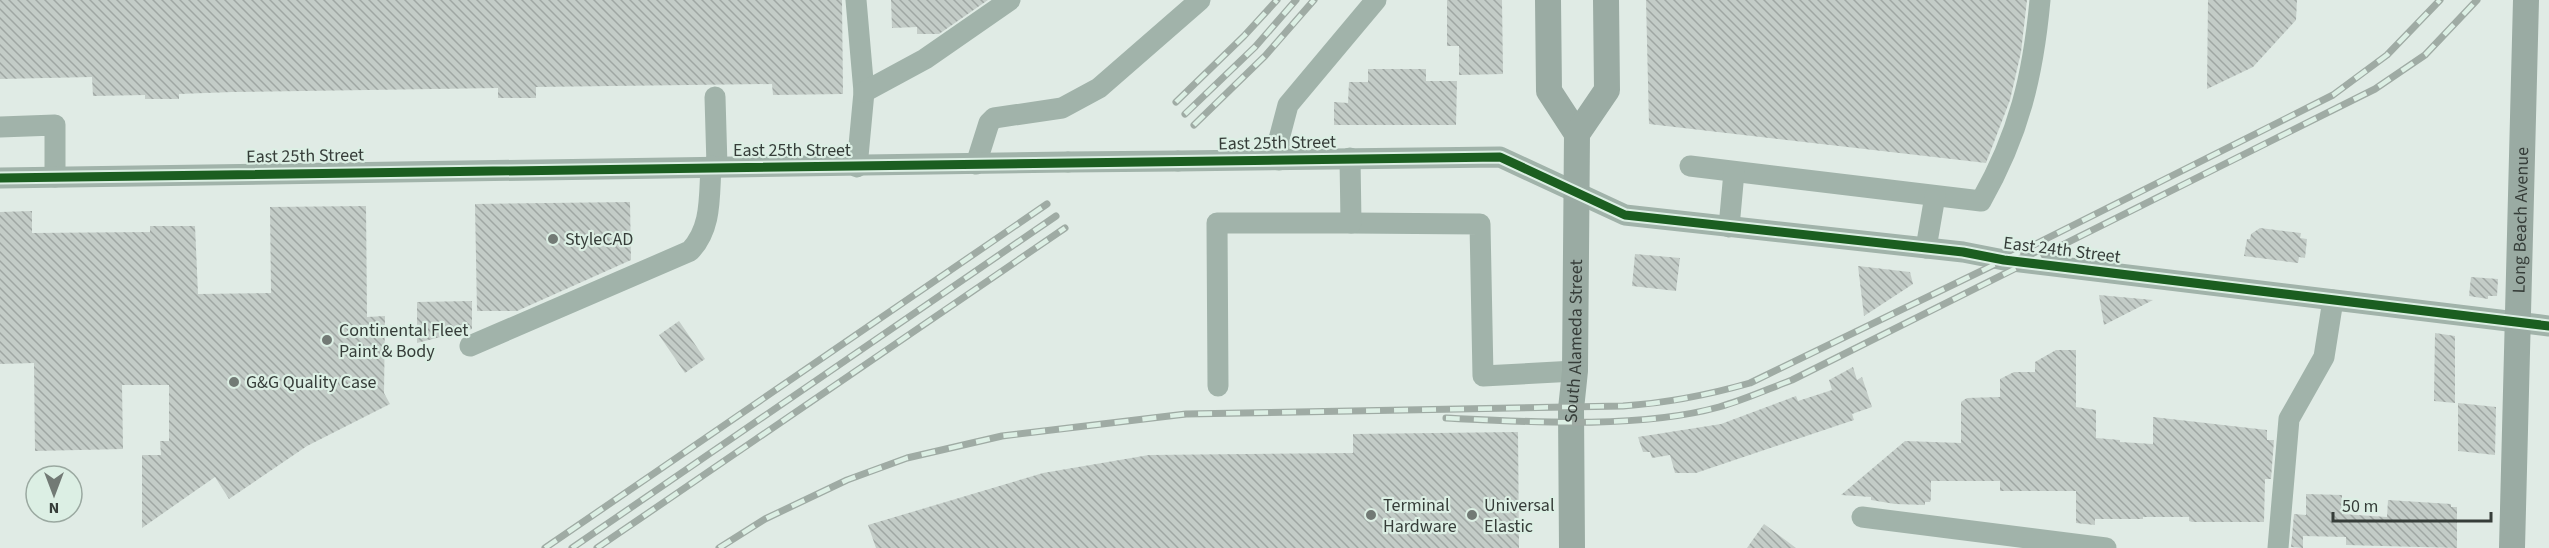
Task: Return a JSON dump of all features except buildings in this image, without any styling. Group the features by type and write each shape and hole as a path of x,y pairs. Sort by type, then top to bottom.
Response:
{"main road":[{"path":"1548,0 1549,91 1577,134 1607,90 1606,0"},
{"name":"Long Beach Avenue","path":"2511,548 2526,0"},
{"name":"South Alameda Street","path":"1572,548 1571,409 1575,371 1577,134"}],"street":[{"path":"856,0 864,93 857,167"},
{"path":"864,93 926,58 1010,0"},
{"path":"976,164 989,123 994,118 1062,108 1099,88 1200,0"},
{"path":"1279,160 1279,139 1288,105 1376,0"},
{"path":"1690,166 1981,201 2002,165 2017,125 2026,94 2040,0"},
{"path":"470,346 690,251 700,241 706,228 714,166 715,97"},
{"path":"0,127 56,125 56,177"},
{"name":"East 25th Street","path":"0,178 714,166 857,167 1500,157 1576,191"},
{"path":"1350,158 1351,223"},
{"path":"1729,226 1734,172"},
{"name":"East 24th Street","path":"1576,191 1625,215 1926,248 2004,260 2549,327"},
{"path":"1926,248 1935,196"},
{"path":"1218,387 1217,223 1480,224 1483,376 1575,371"},
{"path":"2278,548 2289,419 2324,357 2333,300"},
{"path":"1862,517 2106,548"}],"railway":[{"path":"1176,102 1244,36 1277,0"},
{"path":"1185,114 1255,47 1296,0"},
{"path":"1194,125 1265,56 1314,0"},
{"path":"719,548 765,519 847,480 907,458 1002,436 1186,414 1623,406 1687,398 1750,383 2004,260 2333,95 2387,55 2440,0"},
{"path":"1446,418 1584,422 1655,419 1719,407 1792,380 2375,89 2425,55 2477,0"},
{"path":"545,548 1047,204"},
{"path":"572,548 1056,216"},
{"path":"597,548 1065,228"}],"cycle path":[{"path":"0,178 1500,157 1625,215 1963,252 2004,260 2549,326"}],"place":[{"name":"StyleCAD","path":"553,239"},
{"name":"Continental Fleet Paint & Body","path":"327,340"},
{"name":"G&G Quality Case","path":"234,382"},
{"name":"Terminal Hardware","path":"1371,515"},
{"name":"Universal Elastic","path":"1472,515"}]}
